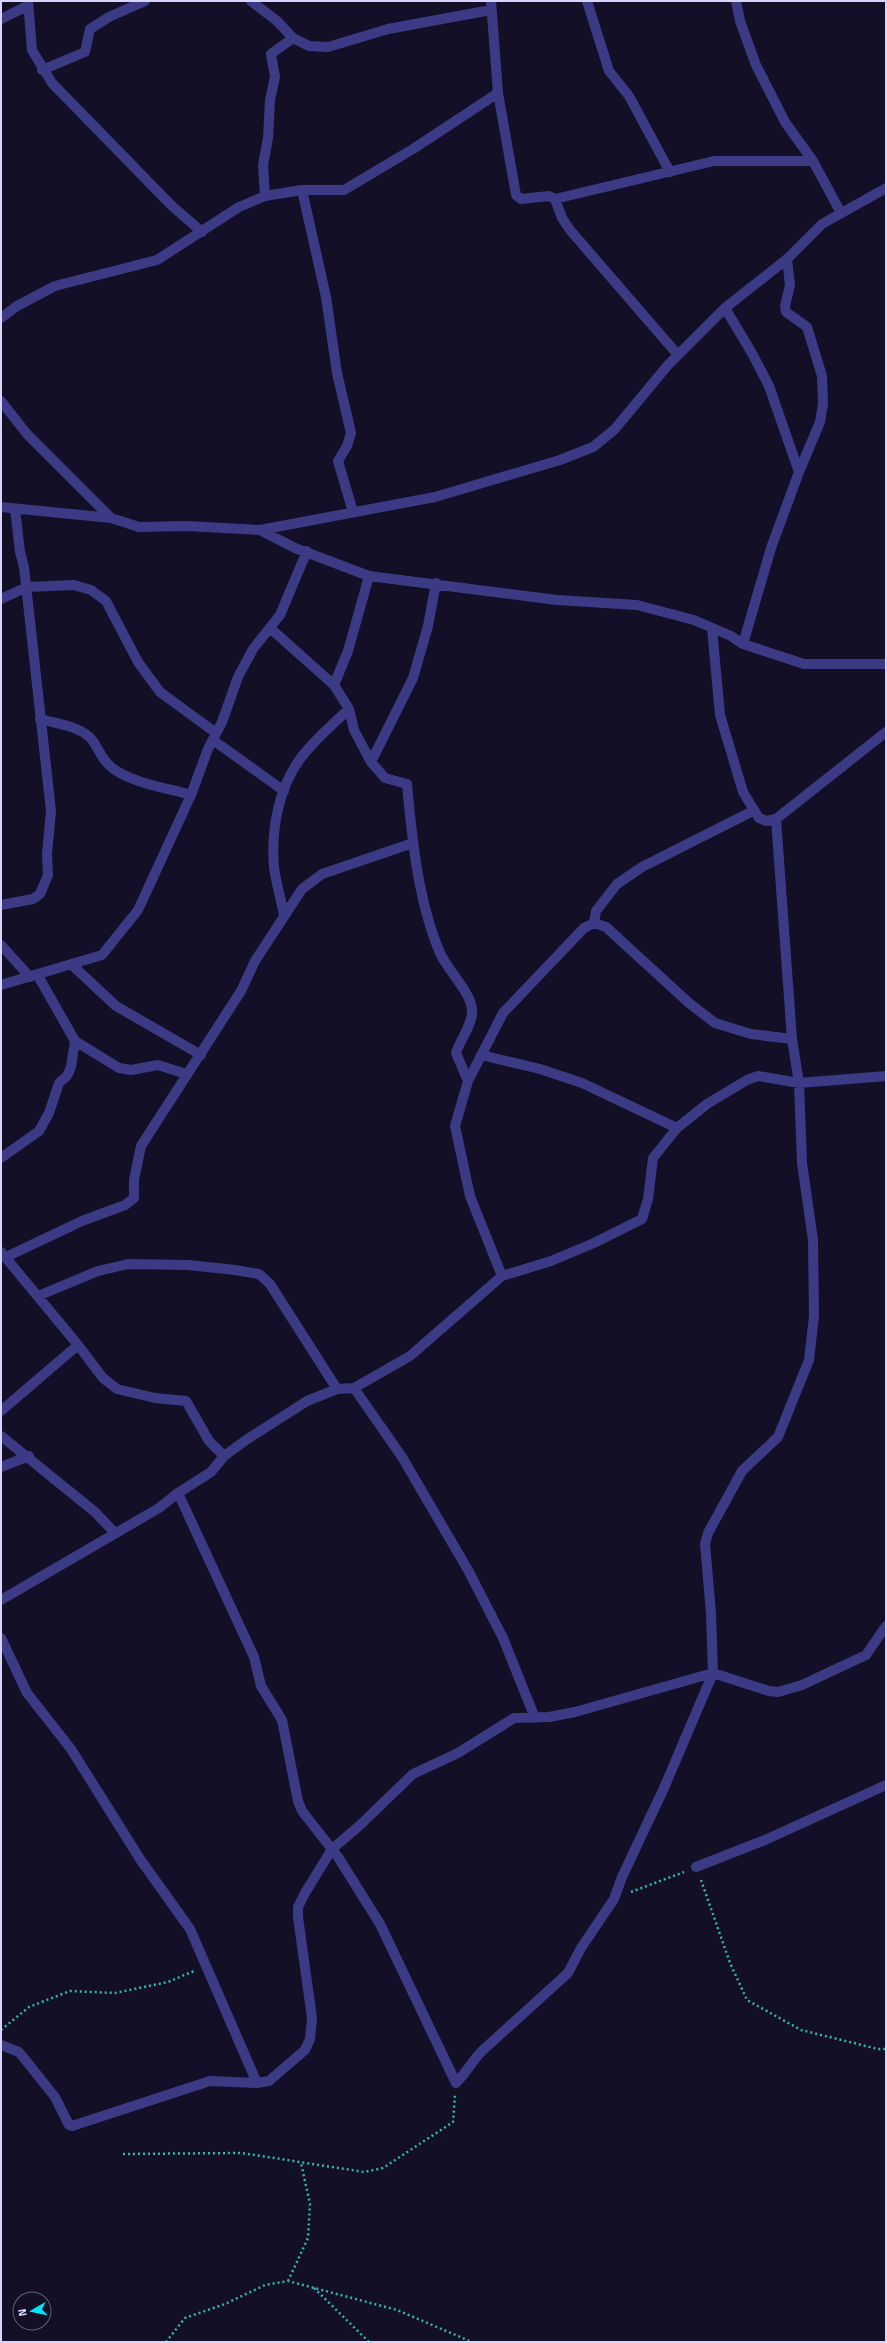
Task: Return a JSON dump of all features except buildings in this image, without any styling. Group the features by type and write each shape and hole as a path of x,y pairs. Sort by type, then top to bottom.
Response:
{"street":[{"path":"42,70 84,52 90,29 109,16 145,1"},
{"path":"251,1 277,21 293,38 309,46 328,46 388,29 491,5 498,93 516,195 520,199 549,196 555,199 714,161 813,161"},
{"path":"587,1 609,71 629,96 670,172"},
{"path":"736,1 740,21 756,65 785,122 813,161 842,213"},
{"path":"1,19 28,3 32,50 42,70 52,84 170,205 202,232"},
{"path":"265,196 263,165 268,138 270,100 275,77 271,54 293,38"},
{"path":"1,318 17,306 55,286 157,260 239,207 265,196 302,190 344,190 406,153 498,93"},
{"path":"1,507 111,518 139,527 187,526 260,530 435,497 539,467 593,447 614,430 678,355 725,308 787,258 822,224 886,188"},
{"path":"302,190 326,297 337,373 351,433 347,446 338,461 354,512"},
{"path":"555,199 562,218 570,230 678,355"},
{"path":"743,644 771,548 799,472 820,422 823,404 822,376 807,327 786,312 785,306 790,285 787,258"},
{"path":"725,308 753,355 769,386 799,472"},
{"path":"1,401 27,434 111,518"},
{"path":"1,906 33,899 40,894 48,875 47,854 51,811 27,587 23,557 20,552 15,509"},
{"path":"260,530 295,548 307,551 369,576 558,600 637,605 694,620 743,644 804,664 886,664"},
{"path":"1,985 102,955 138,910 191,795 238,677 253,649 280,615 307,551"},
{"path":"334,685 348,652 369,576"},
{"path":"371,762 413,678 428,626 436,584"},
{"path":"1,599 27,587 74,585 90,590 106,601 138,662 160,692 284,791"},
{"path":"270,628 334,685 349,708 354,730 371,762 385,778 407,784 414,843 424,899 440,952 452,975 471,1000 472,1012 456,1053 468,1081"},
{"path":"712,628 720,715 743,792 753,811 759,818 766,821 776,818 886,732"},
{"path":"284,915 274,869 273,837 284,791 299,761 349,708"},
{"path":"40,719 84,732 93,741 102,758 115,770 137,780 191,795"},
{"path":"594,923 596,911 617,884 642,867 753,811"},
{"path":"178,1493 254,1657 261,1686 282,1720 298,1801 302,1811 332,1849 380,1924 456,2083 470,2070 473,2060 482,2051 568,1973 580,1948 614,1899 622,1877 661,1796 713,1673 711,1613 705,1544 708,1533 742,1471 778,1437 808,1360 814,1316 813,1240 802,1163 799,1083 792,1039 776,818"},
{"path":"224,1456 208,1441 186,1401 155,1398 117,1389 103,1378 78,1345 3,1254 125,1205 134,1198 134,1180 141,1146 186,1074 201,1055 241,991 255,961 302,889 322,874 414,843"},
{"path":"502,1276 470,1196 455,1126 468,1081 503,1013 584,928 594,923 606,927 689,1002 715,1023 752,1034 792,1039"},
{"path":"1,945 34,976 75,1041 119,1068 131,1070 158,1065 186,1074"},
{"path":"71,964 116,1006 201,1055"},
{"path":"1,1158 39,1131 49,1113 59,1083 67,1076 71,1067 75,1041"},
{"path":"481,1055 540,1069 582,1083 677,1128"},
{"path":"1,1600 159,1508 178,1493 211,1472 224,1456 307,1402 337,1389 354,1388 410,1356 502,1276 551,1261 594,1243 642,1219 648,1199 653,1158 677,1128 707,1104 747,1080 758,1076 799,1083 886,1076"},
{"path":"38,1296 98,1271 128,1264 188,1265 259,1274 270,1284 337,1389"},
{"path":"1,1411 78,1345"},
{"path":"354,1388 402,1457 468,1570 503,1638 535,1718"},
{"path":"1,1436 29,1456 95,1512 115,1533"},
{"path":"1,1467 29,1456"},
{"path":"1,2045 19,2052 55,2097 69,2125 72,2126 210,2081 257,2083 269,2080 305,2050 310,2039 312,2018 298,1907 332,1849 358,1827 413,1774 458,1753 514,1718 535,1718 575,1712 713,1673 769,1691 778,1692 802,1685 866,1655 886,1626"},
{"path":"1,1638 27,1693 71,1749 140,1859 190,1929 205,1967 257,2083"},
{"path":"696,1867 765,1840 886,1785"}],"path":[{"path":"614,1899 696,1867 730,1963 747,2000 800,2030 878,2049 886,2049"},
{"path":"1,2030 29,2007 70,1991 115,1993 168,1982 205,1967"},
{"path":"123,2154 242,2153 271,2156 302,2164 364,2172 383,2168 453,2122 456,2083"},
{"path":"288,2281 308,2238 310,2204 302,2164"},
{"path":"166,2342 185,2318 225,2304 264,2285 288,2281 313,2286 356,2300 397,2310 472,2342"},
{"path":"313,2286 369,2342"}]}
